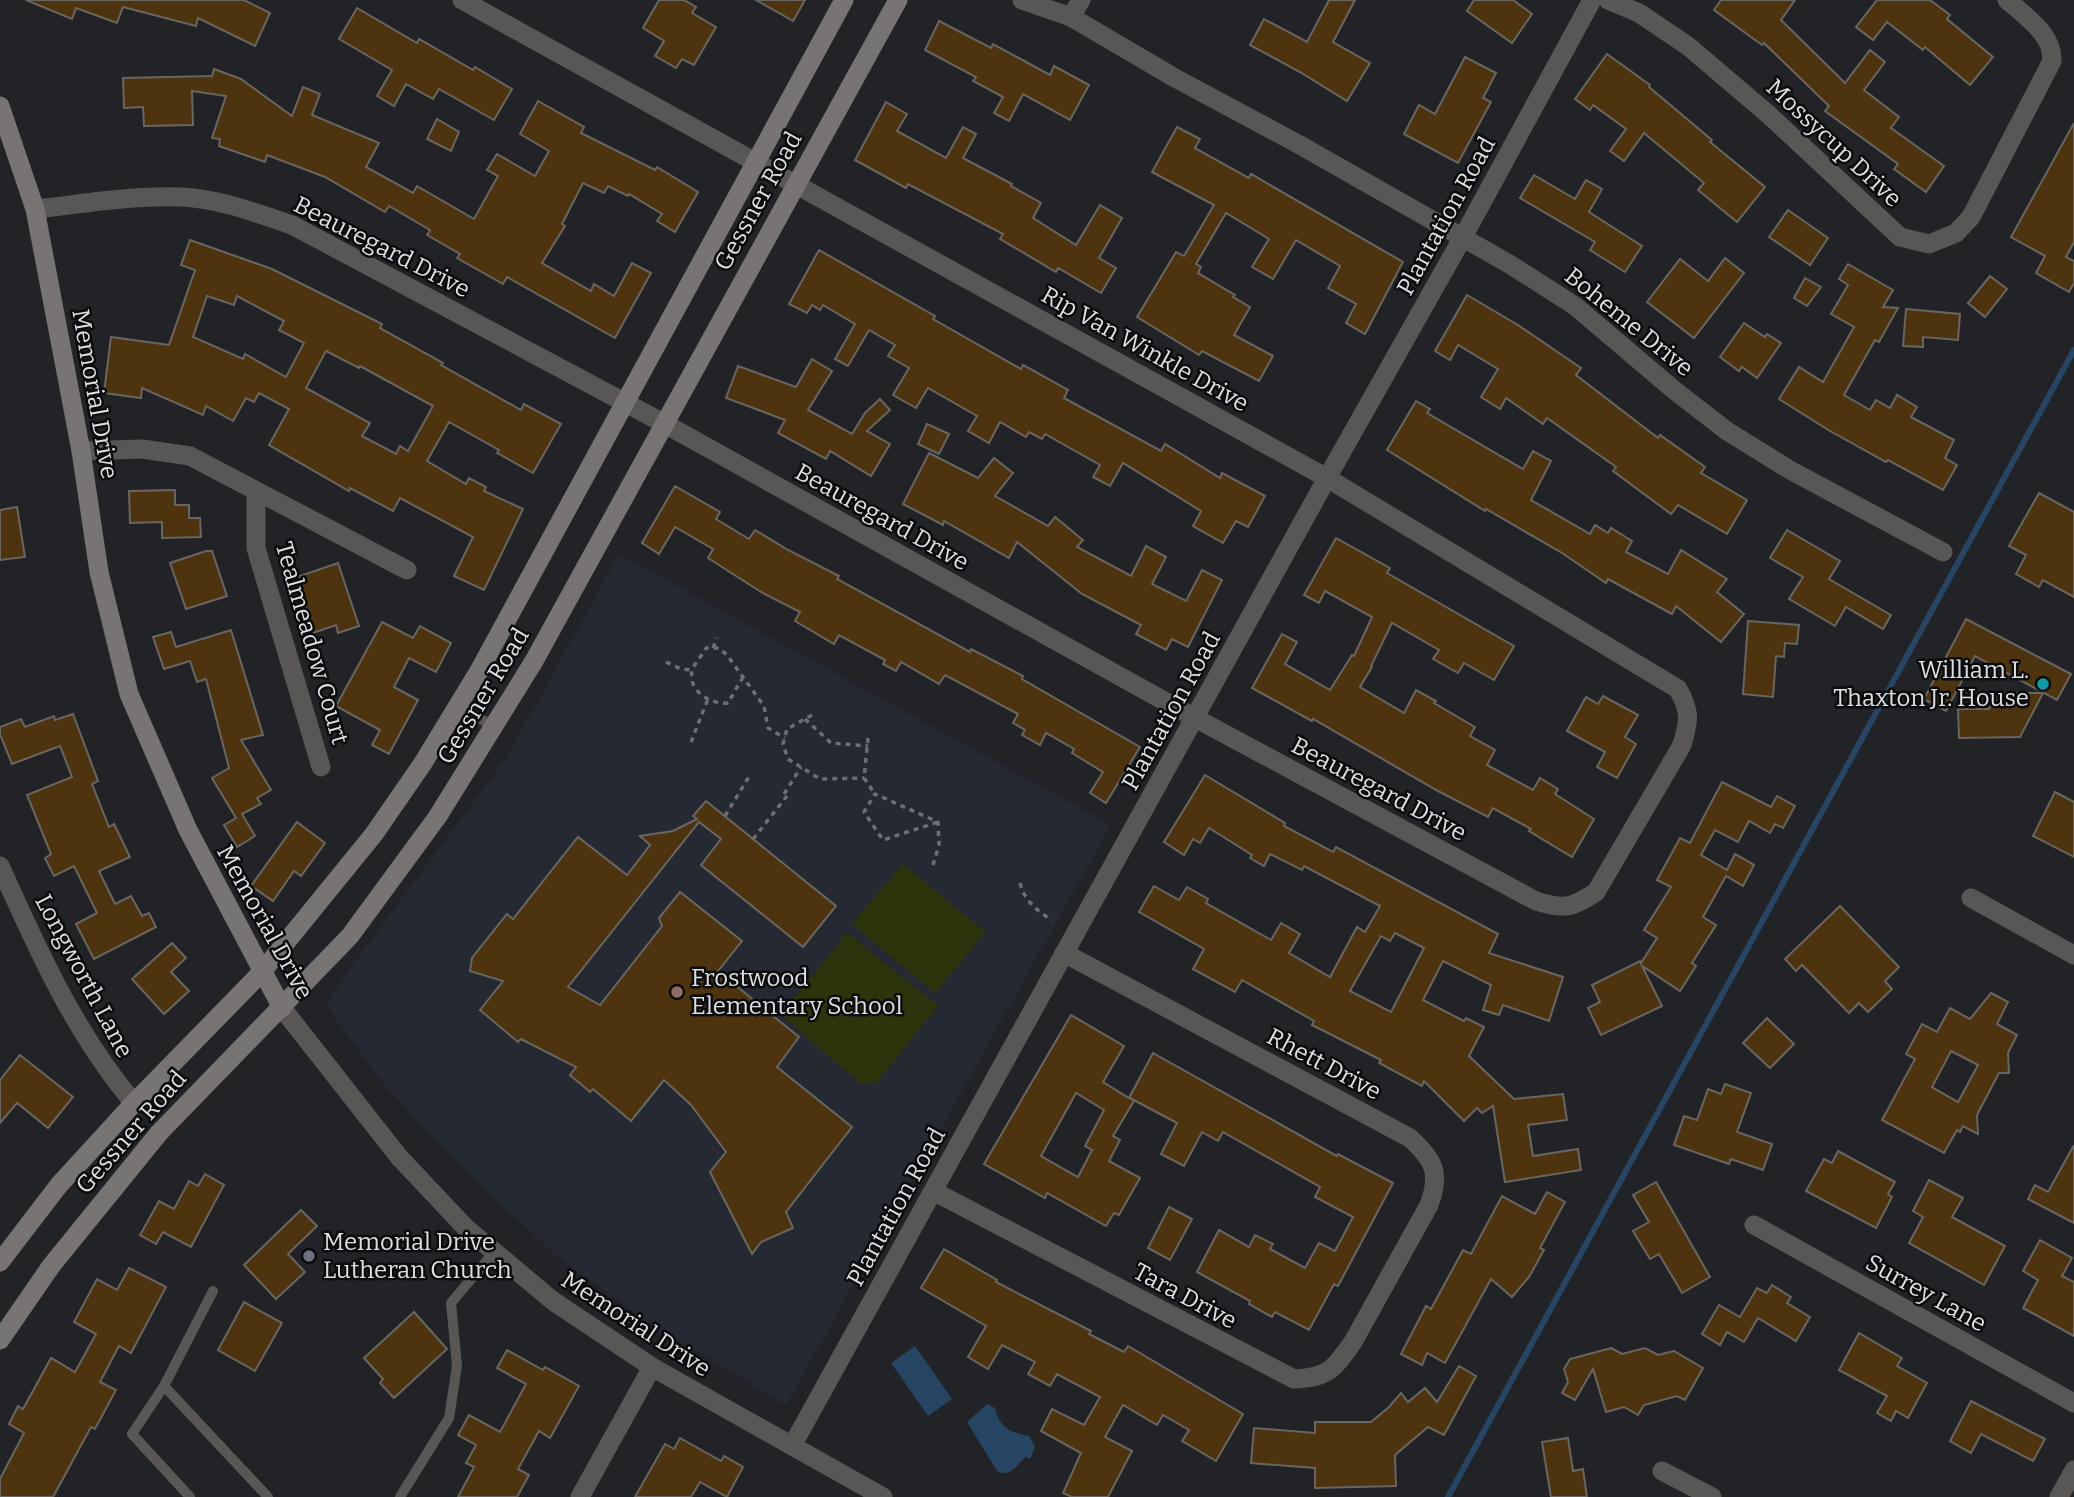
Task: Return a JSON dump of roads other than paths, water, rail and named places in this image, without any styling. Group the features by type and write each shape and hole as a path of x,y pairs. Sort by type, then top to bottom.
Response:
{"main road":[{"name":"Gessner Road","path":"0,1262 59,1185 134,1103 261,973 374,835 424,763 479,671 844,0"},
{"name":"Gessner Road","path":"0,1340 51,1266 159,1133 351,936 438,816 534,661 898,0"},
{"name":"Memorial Drive","path":"0,106 35,209 82,451 99,572 129,694 188,830 261,973 282,1008"}],"street":[{"name":"Rip Van Winkle Drive","path":"462,0 1327,478 1678,689 1688,707 1687,727 1682,745 1644,810"},
{"name":"Boheme Drive","path":"1022,0 1076,9 1175,78 1463,237 1575,306 1727,431 1790,470 1943,552"},
{"name":"Plantation Road","path":"792,1446 1592,0"},
{"name":"Mossycup Drive","path":"1608,0 1639,13 1688,46 1769,115 1900,237 1929,244 1956,233 1971,217 2052,61 2052,50 2041,32 2007,0"},
{"name":"Beauregard Drive","path":"35,209 182,197 236,206 292,225 665,424 1195,718 1536,901 1557,908 1579,903 1596,892 1644,810"},
{"path":"82,451 142,449 190,456 407,570"},
{"name":"Tealmeadow Court","path":"256,491 256,548 321,767"},
{"name":"Longworth Lane","path":"0,866 49,970 107,1073 134,1103"},
{"path":"1971,898 2074,955"},
{"name":"Rhett Drive","path":"1064,953 1410,1138 1425,1151 1435,1169 1435,1189 1429,1205 1383,1287"},
{"name":"Memorial Drive","path":"282,1008 399,1157 466,1228 553,1301 652,1367 883,1497"},
{"name":"Tara Drive","path":"933,1191 1294,1379 1315,1378 1329,1372 1353,1342 1383,1287"},
{"name":"Surrey Lane","path":"1754,1226 2074,1403"},
{"path":"580,1497 652,1367"},
{"path":"2059,1497 2074,1470"},
{"path":"1662,1471 1712,1497"}],"lane":[{"path":"457,706 495,727"},
{"path":"400,1497 449,1418 457,1366 451,1303 494,1252"},
{"path":"190,1497 132,1434 164,1386 213,1291"},
{"path":"164,1386 268,1497"}],"water":[{"path":"915,1346 952,1399 928,1416 891,1363"},
{"path":"987,1404 995,1408 999,1420 1007,1428 1029,1436 1035,1447 1030,1459 1026,1457 1013,1470 1005,1473 997,1471 967,1422"}],"waterway":[{"path":"1448,1497 2074,350"}],"place":[{"name":"William L. Thaxton Jr. House","path":"2043,684"},
{"name":"Frostwood Elementary School","path":"677,992"},
{"name":"Memorial Drive Lutheran Church","path":"309,1256"}]}
